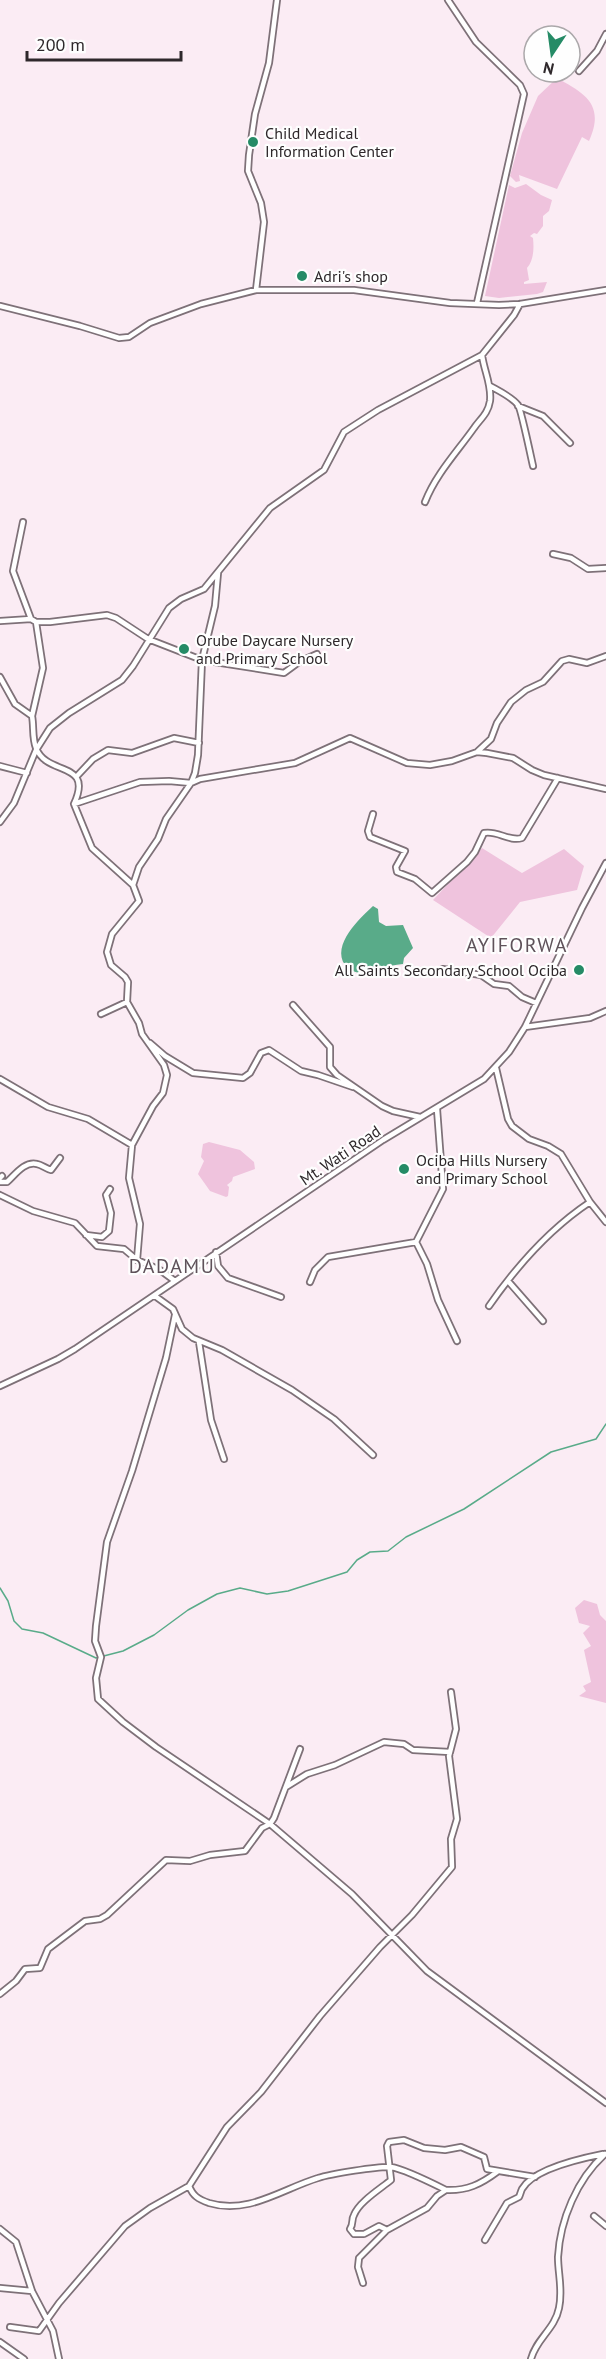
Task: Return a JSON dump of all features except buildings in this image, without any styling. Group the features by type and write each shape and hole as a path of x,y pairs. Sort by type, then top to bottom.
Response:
{"street":[{"path":"256,290 264,222 261,203 248,171 249,155 255,114 269,63 277,0"},
{"path":"448,0 476,42 520,85 524,94 477,303"},
{"path":"582,68 597,51 606,34"},
{"path":"0,306 119,338 129,337 150,322 256,290 354,290 450,303 520,304 606,290"},
{"path":"0,822 14,803 36,750 50,728 60,719 122,680 174,604 204,589 270,508 324,470 344,432 398,399 482,355 520,304"},
{"path":"425,502 439,474 476,424 484,417 490,403 490,386 482,355"},
{"path":"490,386 518,406 543,416 570,443"},
{"path":"518,406 533,466"},
{"path":"22,522 13,571 33,620 43,668 32,716 36,750 46,760 77,776 80,783 74,804 92,848 134,885 139,901 112,934 107,952 111,965 128,982 128,1002 138,1020 144,1038 166,1070 167,1081 163,1093 153,1106 132,1145 129,1178 140,1224 137,1260"},
{"path":"553,554 571,558 588,569 606,568"},
{"path":"134,885 141,862 158,839 166,819 191,783 195,773 199,743 202,660 215,606 218,573"},
{"path":"0,621 50,622 107,615 116,618 148,639 202,660 284,673 298,662 317,654"},
{"path":"74,804 140,782 191,783 200,779 295,763 350,738 393,759 422,765 452,761 477,752 491,739 497,723 512,702 526,690 543,682 562,661 569,659 586,663 606,656"},
{"path":"0,677 15,704 32,716"},
{"path":"77,776 93,759 108,750 132,753 174,738 199,743"},
{"path":"477,752 513,758 532,770 606,789"},
{"path":"0,766 27,773"},
{"path":"195,773 200,779"},
{"path":"373,814 368,831 370,837 405,851 396,867 397,872 416,879 432,893 475,852 484,833 491,832 516,840 522,838 558,778"},
{"name":"Mt. Wati Road","path":"0,1386 67,1354 420,1117 471,1088 496,1068 525,1027 606,863"},
{"path":"443,969 481,975 494,984 509,986 522,997 536,1003"},
{"path":"101,1014 128,1002"},
{"path":"293,1005 330,1047 332,1070 353,1088"},
{"path":"525,1027 590,1018 606,1011"},
{"path":"144,1038 165,1056 199,1075 243,1078 250,1073 261,1053 269,1050 301,1071 353,1088 393,1111 420,1117"},
{"path":"496,1068 508,1119 512,1126 529,1139 561,1154 590,1202 606,1222"},
{"path":"0,1079 48,1107 88,1119 132,1145"},
{"path":"416,1242 442,1189 437,1109"},
{"path":"0,1178 7,1182 21,1168 30,1163 40,1164 51,1170 60,1158"},
{"path":"86,1236 102,1237 109,1231 111,1213 106,1195 110,1189"},
{"path":"0,1195 33,1211 75,1222 97,1246 120,1248 175,1281"},
{"path":"489,1306 540,1245 590,1202"},
{"path":"310,1282 315,1270 328,1257 416,1242"},
{"path":"416,1242 427,1264 438,1300 457,1341"},
{"path":"216,1252 218,1266 228,1278 281,1297"},
{"path":"508,1281 543,1321"},
{"path":"155,1296 173,1309 182,1329 200,1342 222,1350 292,1390 334,1419 373,1455"},
{"path":"175,1315 166,1358 132,1471 107,1542 95,1641 102,1657 96,1678 98,1699 123,1722 176,1761 270,1824 337,1880 441,1982 606,2103"},
{"path":"200,1342 211,1420 224,1459"},
{"path":"10,2327 39,2331 125,2226 150,2208 189,2186 227,2127 261,2092 320,2016 412,1915 452,1866 451,1839 457,1819 450,1752 456,1729 452,1692"},
{"path":"286,1787 307,1774 335,1765 384,1742 404,1744 413,1750 450,1752"},
{"path":"0,1995 16,1982 26,1969 40,1968 45,1952 51,1946 85,1921 100,1919 107,1915 166,1860 190,1861 210,1855 245,1851 262,1828 270,1824 300,1749"},
{"path":"387,2230 379,2226 361,2234 354,2234 350,2229 354,2214 368,2198 391,2180 387,2144 404,2140 424,2148 446,2150 464,2148 484,2157 485,2168 497,2172 511,2172 535,2177"},
{"path":"485,2240 507,2203 519,2198 523,2187 535,2177 567,2161 605,2154"},
{"path":"531,2359 536,2344 553,2325 560,2307 558,2255 571,2204 587,2172 605,2154"},
{"path":"189,2186 198,2199 238,2207 319,2178 390,2167 446,2190 465,2190 476,2186 497,2172"},
{"path":"363,2283 358,2260 387,2230 427,2208 437,2196 446,2190"},
{"path":"594,2216 606,2226"},
{"path":"0,2229 16,2242 32,2291 53,2331 59,2359"},
{"path":"0,2288 32,2291"},
{"path":"0,2342 24,2359"}],"shaded area":[{"path":"551,84 566,84 584,95 594,109 595,118 589,141 582,137 557,189 519,175 520,181 516,182 510,176 522,133 538,96"},
{"path":"526,184 552,200 549,211 543,216 543,226 537,234 530,236 533,238 533,254 527,268 529,280 524,284 547,282 543,292 537,294 499,298 485,296 509,185 515,188"},
{"path":"482,848 522,873 564,849 584,866 577,890 520,902 491,938 433,900"},
{"path":"373,906 378,909 379,922 386,926 403,925 413,948 404,958 403,964 379,968 367,973 358,972 345,965 342,949 349,933"},
{"path":"209,1142 240,1150 254,1162 255,1169 233,1177 227,1185 229,1187 226,1197 210,1191 198,1174 204,1161 201,1157 203,1144"},
{"path":"584,1600 597,1604 600,1615 606,1621 606,1703 579,1696 586,1691 583,1686 591,1682 584,1650 591,1646 583,1633 590,1626 579,1623 575,1608"}],"waterway":[{"path":"0,1588 8,1601 14,1621 22,1629 43,1633 96,1658 123,1651 154,1635 188,1610 217,1594 240,1588 267,1594 288,1591 347,1572 357,1560 370,1552 388,1551 406,1537 464,1509 551,1452 596,1439 606,1424"}],"place":[{"name":"Child Medical Information Center","path":"253,142"},
{"name":"Adri's shop","path":"302,276"},
{"name":"Orube Daycare Nursery and Primary School","path":"184,649"},
{"name":"All Saints Secondary School Ociba","path":"579,970"},
{"name":"Ociba Hills Nursery and Primary School","path":"404,1169"}],"district":[{"name":"AYIFORWA","path":"517,945"},
{"name":"DADAMU","path":"172,1266"}]}
